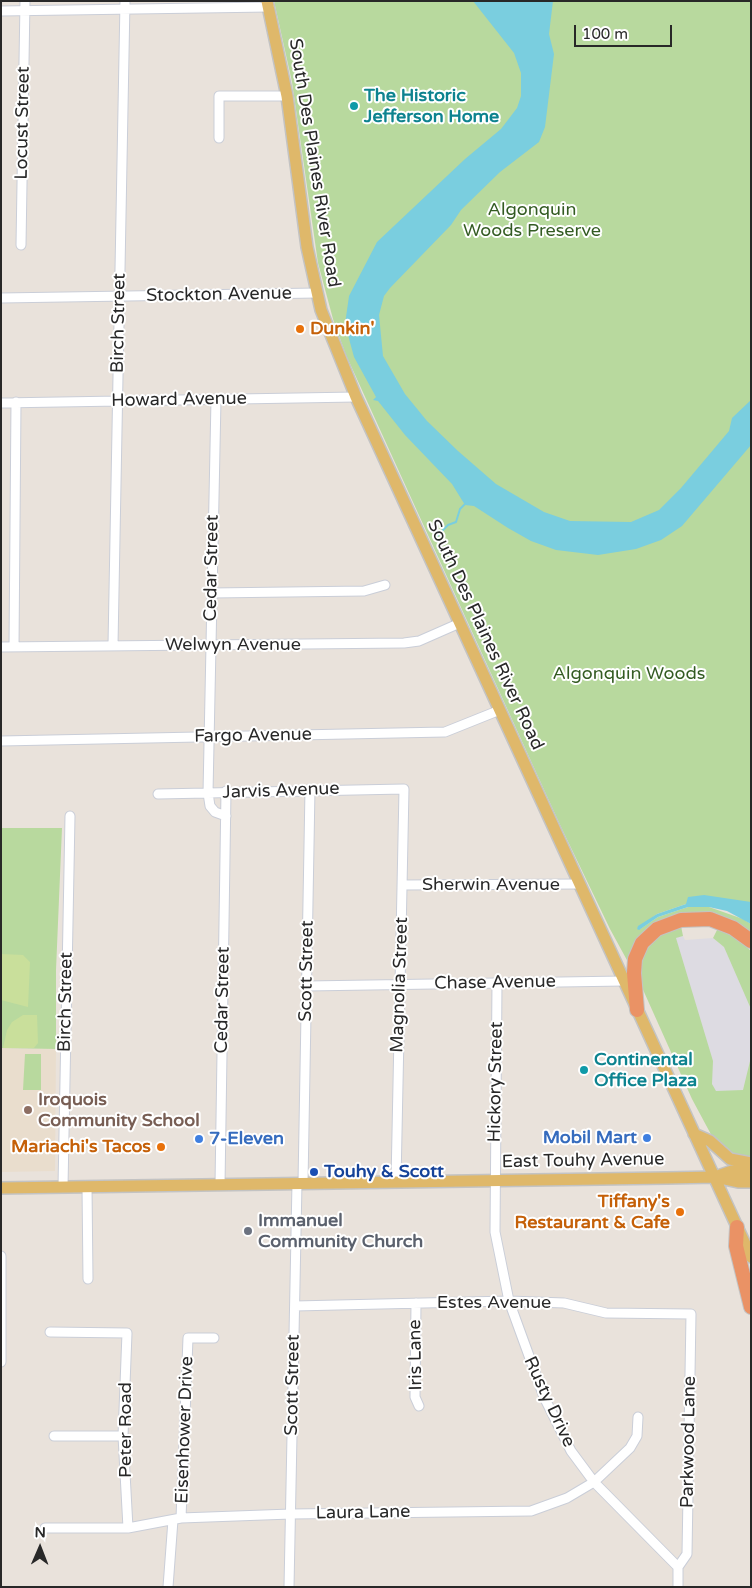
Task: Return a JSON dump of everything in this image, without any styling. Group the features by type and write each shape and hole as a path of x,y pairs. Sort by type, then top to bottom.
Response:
{"highway":[{"path":"637,1010 634,973 635,959 642,942 657,929 681,920 710,919 733,928 751,941"},
{"path":"737,1227 736,1246 751,1307"}],"main road":[{"name":"South Des Plaines River Road","path":"268,4 287,96 307,247 317,293 356,397 751,1257"},
{"path":"694,1134 710,1141 730,1159 751,1163"},
{"name":"East Touhy Avenue","path":"715,1177 732,1171 751,1171"},
{"name":"East Touhy Avenue","path":"1,1188 715,1177 738,1182 751,1182"}],"street":[{"path":"1,11 24,6 268,4"},
{"name":"Birch Street","path":"113,645 125,5"},
{"name":"Locust Street","path":"21,245 24,6"},
{"path":"220,138 219,96 287,96"},
{"name":"Stockton Avenue","path":"1,298 317,293"},
{"name":"Howard Avenue","path":"1,402 356,397"},
{"name":"Cedar Street","path":"208,794 216,399"},
{"path":"14,647 16,402"},
{"path":"212,594 364,592 385,585"},
{"name":"Welwyn Avenue","path":"1,647 404,643 419,641 460,622"},
{"name":"Fargo Avenue","path":"1,740 445,732 500,710"},
{"name":"Jarvis Avenue","path":"158,794 208,794 226,791 404,789"},
{"name":"Magnolia Street","path":"396,1182 404,789"},
{"name":"Scott Street","path":"289,1587 295,1306 307,986 310,790"},
{"name":"Cedar Street","path":"220,1184 226,791"},
{"path":"208,794 210,806 215,812 226,816"},
{"name":"Birch Street","path":"63,1187 70,816"},
{"name":"Sherwin Avenue","path":"403,885 579,884"},
{"name":"Chase Avenue","path":"307,986 624,981"},
{"name":"Hickory Street","path":"495,1180 497,983"},
{"name":"Rusty Drive","path":"495,1180 495,1232 509,1301 544,1397 571,1451 594,1482 678,1567"},
{"path":"87,1187 88,1279"},
{"path":"1,1256 1,1362"},
{"name":"Estes Avenue","path":"295,1306 509,1301 564,1302 606,1314 691,1314"},
{"name":"Iris Lane","path":"416,1304 415,1397 419,1406"},
{"name":"Parkwood Lane","path":"678,1567 687,1554 691,1314"},
{"name":"Peter Road","path":"50,1332 127,1333 123,1436 128,1528"},
{"name":"Eisenhower Drive","path":"168,1587 177,1519 188,1338 214,1338"},
{"name":"Laura Lane","path":"45,1528 128,1528 177,1519 291,1514 530,1511 567,1498 594,1482 630,1448 637,1436 638,1417"},
{"path":"54,1436 123,1436"},
{"path":"678,1567 678,1587"}],"shaded area":[{"path":"683,936 685,940 713,938 745,963 751,981 751,1147 733,1146 663,941"},
{"name":"Iroquois Community School","path":"1,1048 56,1049 55,1171 1,1172"}],"green space":[{"name":"Algonquin Woods Preserve","path":"274,1 751,1 751,902 686,904 657,914 637,929 658,917 688,907 709,907 743,919 751,924 751,935 677,915 628,962 610,929 561,827 346,355 333,319 318,263 292,82"},
{"path":"1,828 62,828 56,970 56,1049 1,1048"},
{"path":"681,926 683,936 676,938 713,1061 712,1084 716,1091 743,1090 751,1057 751,1160 728,1153 714,1140 692,1099 640,983 638,962 645,951 659,936"},
{"path":"718,928 736,937 751,951 751,1009 724,947 713,938"},
{"path":"1,954 23,955 30,962 28,1007 1,1000"},
{"path":"23,1015 37,1015 38,1043 34,1048 3,1048 7,1030 12,1022"},
{"path":"25,1054 41,1054 41,1090 23,1090"}],"water":[{"path":"473,1 553,1 549,34 554,54 545,127 539,142 500,172 461,210 451,225 384,296 379,315 383,356 405,394 427,421 458,451 496,484 544,512 570,521 631,522 659,510 681,488 729,431 732,418 751,400 751,445 682,526 661,540 636,549 598,555 556,550 531,541 474,506 465,505 452,484 405,435 378,401 373,400 376,397 354,357 345,324 349,296 377,242 465,159 501,129 517,108 521,96 521,73 514,53"},
{"path":"704,895 751,902 751,924 727,911 709,907 688,907 658,917 639,930 637,929 638,926 657,914 686,904 688,897"}],"waterway":[{"path":"437,536 448,525 456,522 460,509 465,504"}],"place":[{"name":"The Historic Jefferson Home","path":"354,106"},
{"name":"Dunkin'","path":"300,329"},
{"name":"Continental Office Plaza","path":"584,1070"},
{"name":"Iroquois Community School","path":"28,1110"},
{"name":"Mobil Mart","path":"647,1138"},
{"name":"7-Eleven","path":"199,1139"},
{"name":"Mariachi's Tacos","path":"161,1147"},
{"name":"Touhy & Scott","path":"314,1172"},
{"name":"Tiffany's Restaurant & Cafe","path":"680,1212"},
{"name":"Immanuel Community Church","path":"248,1231"}],"park label":[{"name":"Algonquin Woods","path":"629,674"}]}
